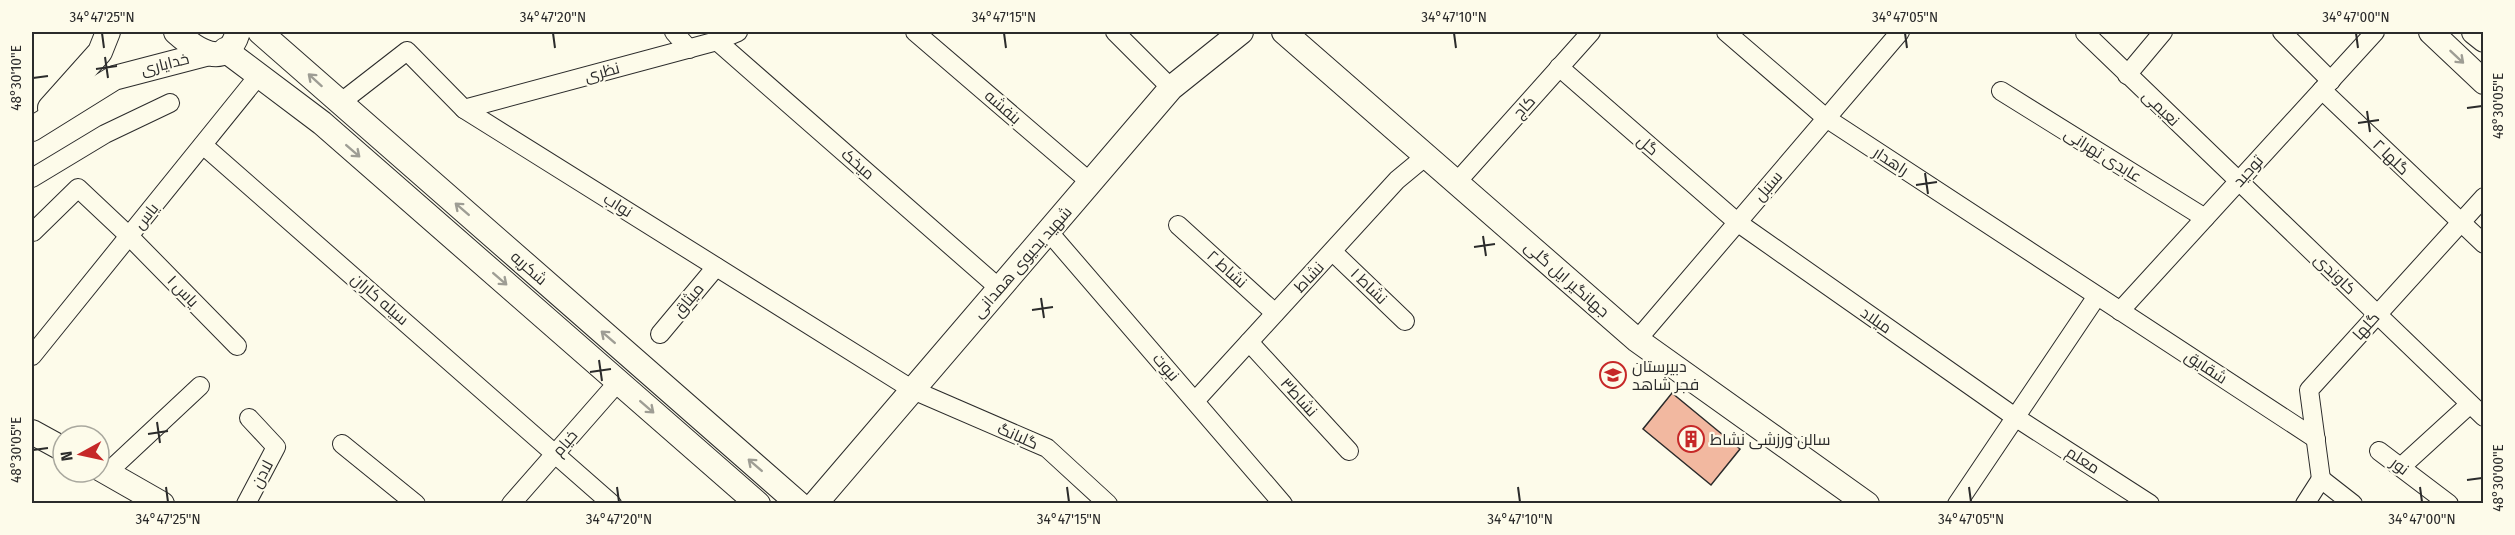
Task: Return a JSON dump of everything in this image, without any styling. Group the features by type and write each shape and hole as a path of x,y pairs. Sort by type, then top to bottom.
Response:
{"main road":[{"name":"خدایاری","path":"108,32 100,52 32,129 114,78 223,45"},
{"name":"شکریه","path":"176,32 196,50 223,45 322,123 758,504"},
{"name":"شکریه","path":"260,32 800,504"},
{"name":"شهید یحیوی همدانی","path":"815,504 1171,88 1240,32"},
{"name":"جهانگیر ایل گلی","path":"1284,32 1636,340 1867,504"},
{"path":"2430,32 2484,82"},
{"path":"2474,32 2484,40"},
{"path":"32,432 51,442"},
{"path":"111,474 162,504"}],"street":[{"path":"674,32 689,49"},
{"name":"نظری","path":"464,109 689,49 738,32"},
{"name":"بنفشه","path":"915,32 1090,182"},
{"path":"1115,32 1171,88"},
{"name":"کاج","path":"1456,183 1591,32"},
{"name":"راهدار","path":"1726,32 1826,118 2097,296"},
{"name":"سنبل","path":"1636,340 1900,32"},
{"path":"2127,75 2163,32"},
{"name":"گلها ۲","path":"2282,32 2326,86 2460,223 2484,244"},
{"name":"توحید","path":"2120,311 2375,32"},
{"name":"نعیمی","path":"2085,33 2238,182"},
{"name":"میخک","path":"717,41 999,288"},
{"name":"نواب","path":"340,103 406,51 464,109 912,390"},
{"name":"گل","path":"1559,68 1737,222"},
{"name":"یاس","path":"32,356 259,75"},
{"name":"عابدی تهرانی","path":"2001,91 2205,218"},
{"path":"32,178 105,134 170,104"},
{"name":"سیله کاران","path":"203,145 612,504"},
{"name":"نشاط","path":"1195,401 1397,180 1426,156"},
{"name":"کاوندی","path":"2238,182 2484,417"},
{"name":"یاس ۱","path":"33,232 78,188 129,236 237,346"},
{"name":"گلها","path":"2321,479 2308,390 2484,197"},
{"name":"میلاد","path":"1737,222 2015,417"},
{"name":"نشاط ۲","path":"1178,225 1275,313"},
{"name":"نبوت","path":"1048,231 1283,504"},
{"name":"نشاط ۱","path":"1333,252 1405,321"},
{"name":"میثاق","path":"660,334 716,267"},
{"path":"1957,504 2097,296"},
{"name":"شقایق","path":"2097,296 2316,439"},
{"name":"نشاط۳","path":"1249,342 1349,451"},
{"name":"خیام","path":"511,504 618,382"},
{"path":"111,464 200,386"},
{"name":"گلبانگ","path":"912,390 1047,448 1108,504"},
{"path":"2400,467 2470,404"},
{"name":"معلم","path":"2015,417 2150,504"},
{"name":"لادن","path":"246,504 276,447 249,418"},
{"path":"342,444 416,504"},
{"name":"نور","path":"2379,451 2449,504"},
{"path":"2306,504 2321,479 2353,504"}],"building":[{"name":"سالن ورزشی نشاط","path":"1672,393 1740,449 1711,485 1643,429"}],"place":[{"name":"دبیرستان فجر شاهد","path":"1613,375"},
{"name":"سالن ورزشی نشاط","path":"1691,439"}]}
